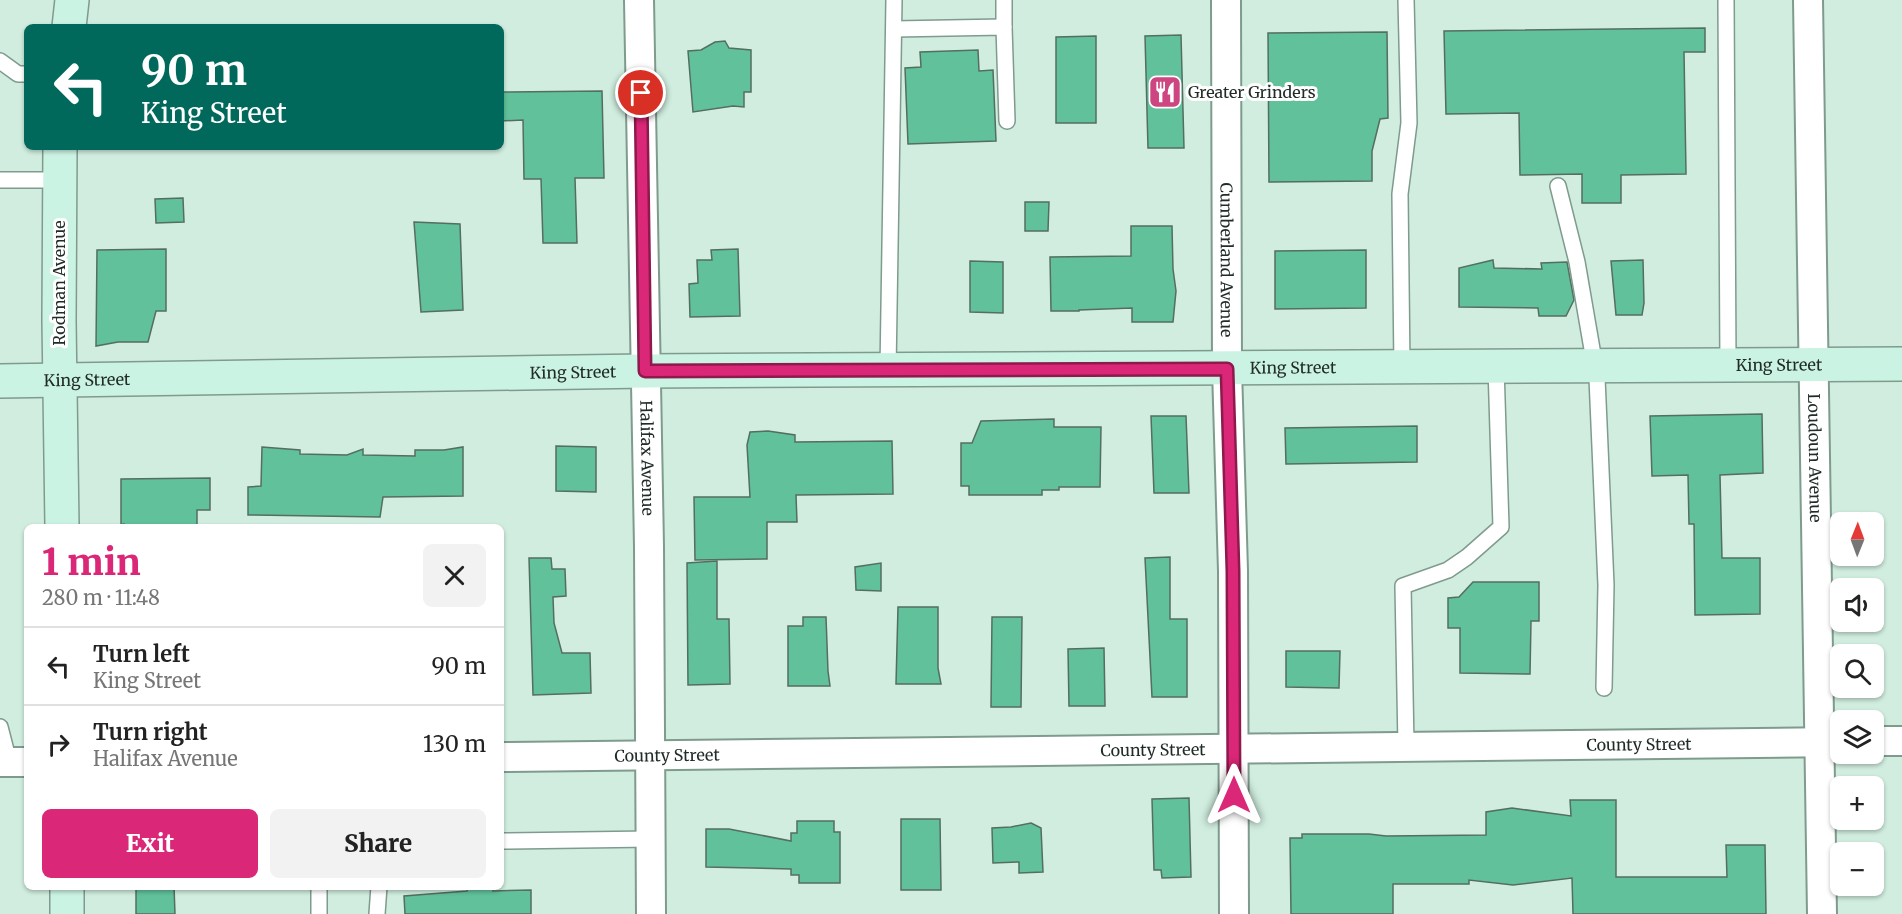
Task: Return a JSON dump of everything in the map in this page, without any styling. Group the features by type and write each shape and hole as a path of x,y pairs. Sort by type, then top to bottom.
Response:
{"street":[{"path":"69,24 72,0"},
{"name":"Halifax Avenue","path":"639,0 649,558 651,914"},
{"name":"Cumberland Avenue","path":"1226,0 1227,369 1233,571 1234,914"},
{"name":"Loudoun Avenue","path":"1808,0 1814,364 1830,742 1822,914"},
{"name":"Rodman Avenue","path":"60,150 62,524"},
{"name":"King Street","path":"0,381 645,371 1902,364"},
{"path":"1884,741 1902,741"},
{"name":"County Street","path":"504,757 1830,742"},
{"path":"67,890 67,914"}],"lane":[{"path":"888,370 894,0"},
{"path":"1004,0 1007,121"},
{"path":"1402,368 1400,194 1409,123 1406,0"},
{"path":"1726,0 1728,365"},
{"path":"894,29 1004,27"},
{"path":"0,61 18,74 24,74"},
{"path":"0,180 59,180"},
{"path":"1558,186 1577,262 1595,366 1606,585 1604,688"},
{"path":"1406,746 1403,586 1448,570 1501,527 1496,367"},
{"path":"0,727 12,762"},
{"path":"504,841 651,839"},
{"path":"319,890 320,914"},
{"path":"377,914 379,890"}],"building":[{"path":"1705,28 1705,52 1684,52 1686,174 1621,175 1621,203 1582,203 1582,174 1520,175 1519,113 1446,114 1444,31"},
{"path":"1387,32 1388,118 1380,119 1372,151 1372,181 1269,182 1268,33"},
{"name":"Greater Grinders","path":"1181,35 1184,148 1148,148 1145,36"},
{"path":"1096,36 1096,123 1056,123 1056,37"},
{"path":"725,41 729,48 751,50 751,92 744,92 744,107 733,106 693,112 688,51 701,50 715,42"},
{"path":"978,50 979,71 993,70 996,141 908,144 905,68 921,67 920,52"},
{"path":"602,91 604,178 575,178 577,243 543,243 541,179 524,179 523,120 504,121 504,92"},
{"path":"183,198 184,222 156,223 155,199"},
{"path":"1025,202 1049,202 1048,231 1025,231"},
{"path":"414,222 460,224 463,310 421,312"},
{"path":"1131,226 1172,226 1176,291 1173,322 1132,322 1132,308 1051,311 1050,257 1131,256"},
{"path":"166,249 166,311 156,311 148,342 118,342 96,346 97,250"},
{"path":"738,249 740,316 690,317 689,284 698,283 697,260 712,260 711,250"},
{"path":"1366,250 1366,308 1275,309 1275,251"},
{"path":"1493,260 1494,268 1542,269 1541,263 1567,262 1574,300 1566,316 1539,316 1538,308 1459,307 1459,268"},
{"path":"1643,260 1642,315 1616,315 1611,261"},
{"path":"970,261 1003,262 1003,313 970,312"},
{"path":"1762,414 1763,473 1720,475 1722,558 1760,558 1760,614 1695,615 1694,524 1689,524 1688,475 1652,476 1650,416"},
{"path":"1151,416 1186,416 1189,493 1154,493"},
{"path":"1054,419 1054,427 1101,427 1100,487 1059,487 1059,490 1042,490 1042,495 969,495 969,486 961,486 961,443 972,443 981,421"},
{"path":"1417,426 1417,462 1286,464 1285,428"},
{"path":"768,431 795,435 795,442 892,441 893,494 796,495 797,522 767,522 767,559 695,560 694,497 750,497 747,445 750,432"},
{"path":"556,446 596,447 596,492 556,491"},
{"path":"262,447 300,450 300,454 347,455 363,449 363,455 415,456 415,450 444,450 463,447 463,496 383,497 380,517 248,515 248,487 261,486"},
{"path":"210,478 210,510 197,510 197,524 121,524 121,479"},
{"path":"1170,557 1170,619 1187,619 1187,697 1152,697 1145,558"},
{"path":"529,558 551,558 552,569 565,569 566,596 553,597 554,623 562,653 590,653 591,693 533,695"},
{"path":"717,561 717,619 729,619 730,684 688,685 687,563"},
{"path":"881,563 881,591 856,590 855,567"},
{"path":"1473,582 1539,582 1539,621 1531,621 1530,674 1460,673 1460,628 1448,628 1448,598 1459,597"},
{"path":"898,607 938,607 938,668 941,684 896,684"},
{"path":"803,617 826,617 830,686 788,686 788,626 803,626"},
{"path":"992,617 1022,617 1021,707 991,707"},
{"path":"1104,648 1105,706 1069,706 1068,649"},
{"path":"1286,651 1340,651 1339,688 1286,687"},
{"path":"1189,798 1191,877 1162,878 1161,870 1154,870 1152,799"},
{"path":"1570,800 1616,800 1616,877 1727,877 1726,845 1765,845 1766,914 1573,914 1572,878 1513,885 1469,880 1469,884 1393,884 1393,914 1291,914 1290,838 1302,838 1302,834 1486,835 1486,812 1512,808 1571,816"},
{"path":"901,819 940,819 941,890 901,890"},
{"path":"797,821 834,821 834,832 840,832 840,883 799,883 799,875 791,875 791,869 706,867 706,829 729,829 791,841 791,833 797,833"},
{"path":"1031,823 1041,828 1043,872 1019,873 1019,862 993,863 992,828"},
{"path":"136,890 174,890 175,914 136,914"},
{"path":"531,890 531,914 405,914 404,896 467,891"}],"place":[{"name":"Greater Grinders","path":"1165,92"}],"route":[{"path":"641,93 645,371 1227,369 1233,571 1234,795"}]}
